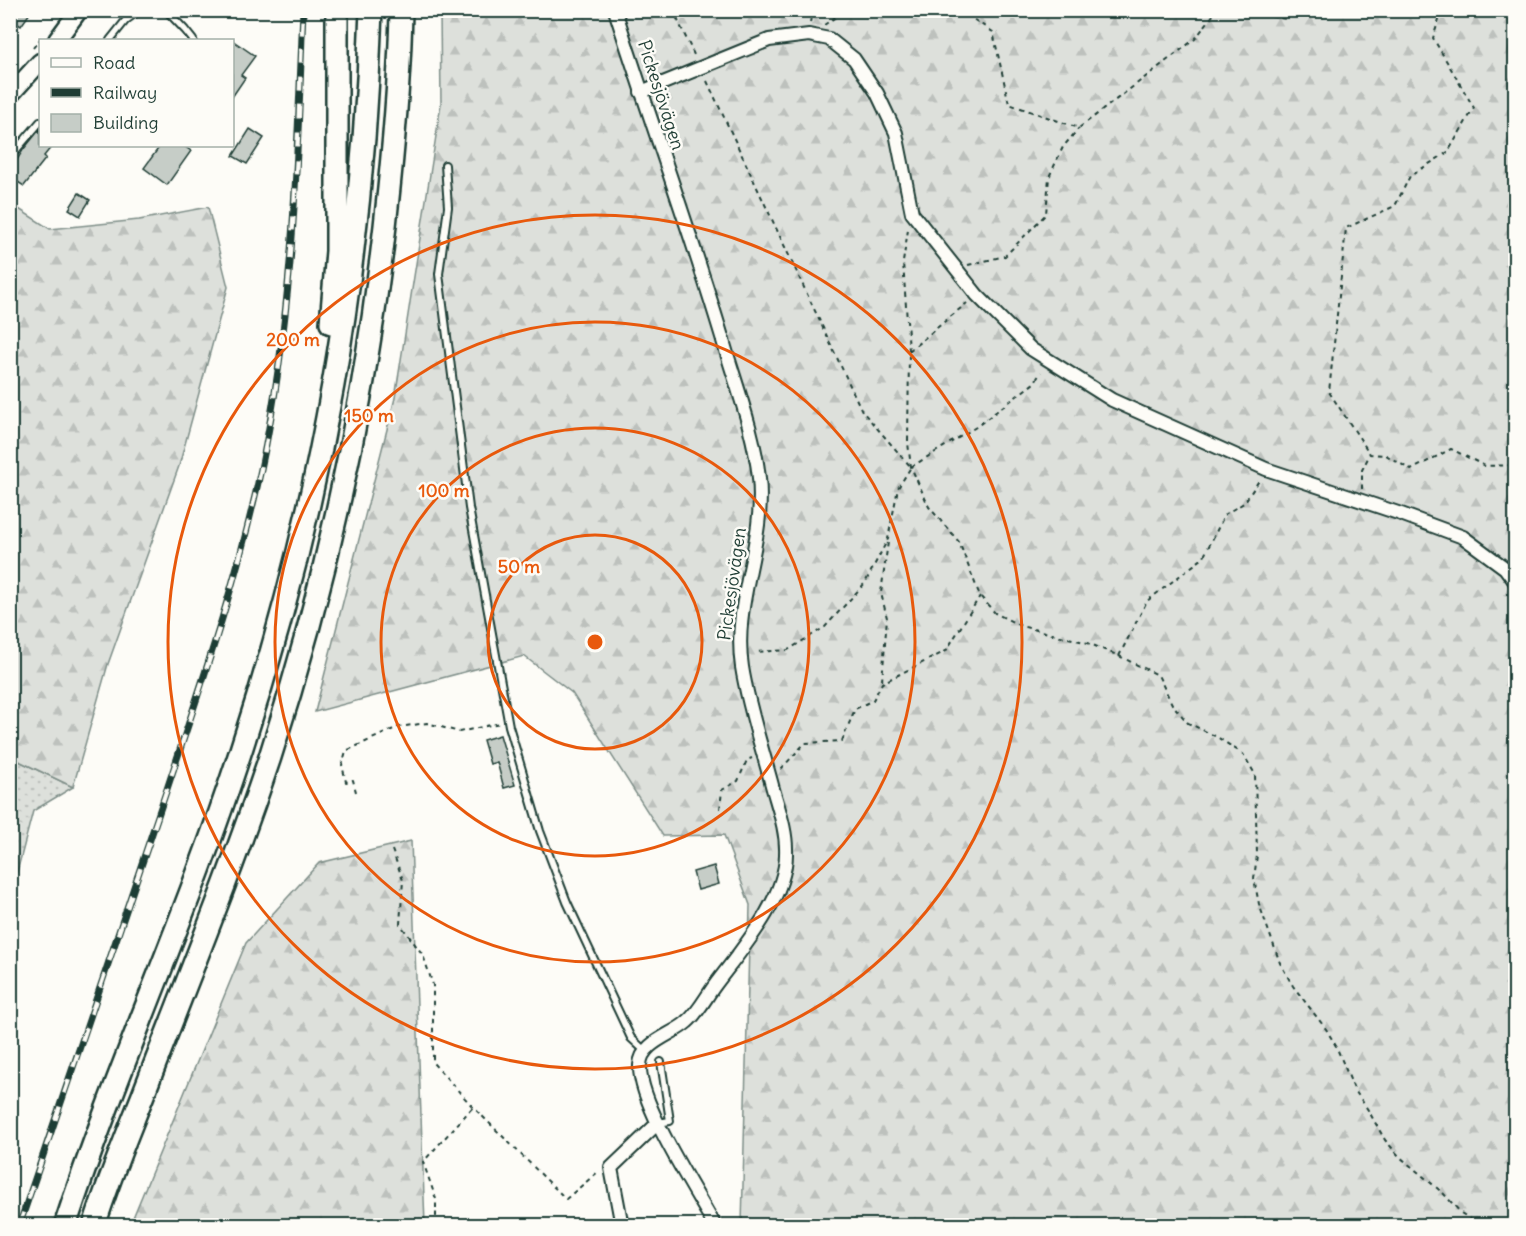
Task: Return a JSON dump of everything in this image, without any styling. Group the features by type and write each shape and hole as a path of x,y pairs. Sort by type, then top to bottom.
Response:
{"highway":[{"path":"315,479 337,251 337,10"},
{"path":"65,1226 241,753 290,584 326,428 346,309 365,136 371,10"},
{"path":"94,1226 205,937 269,759 297,667 326,556 355,432 375,311 394,135 401,10"}],"street":[{"path":"51,37 79,10"},
{"name":"Pickesjövägen","path":"615,10 706,286 755,448 759,481 759,525 744,603 740,638 742,669 782,822 786,848 786,865 776,893 739,953 688,1022 645,1052"},
{"path":"641,92 769,40 808,35 829,39 854,59 877,93 896,133 912,213 977,295 1031,349 1112,400 1266,469 1463,537 1505,568 1515,583"},
{"path":"10,95 35,56"},
{"path":"645,1052 640,1071 648,1102 715,1226"},
{"path":"622,1226 611,1168 658,1123"}],"lane":[{"path":"111,39 126,20 140,10"},
{"path":"167,11 192,39"},
{"path":"10,158 39,123"},
{"path":"445,165 448,207 439,274 469,508 509,726 540,831 567,902 631,1038 645,1052"},
{"path":"658,1123 670,1121 661,1062"}],"path":[{"path":"673,10 862,411 911,467 929,507 959,542 980,596 995,613 1021,627 1088,643 1158,675 1172,704 1188,723 1217,737 1243,754 1255,774 1257,855 1254,879 1258,904 1280,963 1293,986 1326,1029 1354,1089 1384,1140 1400,1157 1443,1193 1461,1213 1481,1226"},
{"path":"808,35 846,10"},
{"path":"959,10 993,32 1009,104 1079,128"},
{"path":"960,274 969,264 1005,256 1046,214 1049,177 1063,147 1079,128 1195,39 1217,10"},
{"path":"1227,10 1287,19 1293,10"},
{"path":"1370,454 1329,392 1346,228 1395,206 1410,176 1448,152 1474,108 1433,38 1442,10"},
{"path":"911,467 908,442 909,351 903,262 912,213"},
{"path":"909,351 977,295"},
{"path":"771,780 806,743 842,741 855,709 873,700 882,683 887,618 881,593 888,539 898,488 911,467 976,427 1034,383 1049,360"},
{"path":"1370,454 1386,455 1411,471 1451,449 1485,465 1515,465"},
{"path":"1363,502 1362,470 1370,454"},
{"path":"1119,656 1147,601 1203,558 1225,514 1244,503 1266,469"},
{"path":"741,652 788,650 825,627 865,583 888,539"},
{"path":"882,683 946,651 980,596"},
{"path":"356,792 353,780 346,782 342,765 346,751 398,727 427,723 459,732 500,723 509,726"},
{"path":"720,809 722,790 738,781 747,760 764,754"},
{"path":"392,850 403,880 400,924 423,955 433,986 433,1063 473,1107 566,1199 600,1170 611,1168"},
{"path":"435,1226 436,1199 423,1162 473,1107"}],"green space":[{"path":"440,11 1515,11 1515,1225 742,1225 750,905 724,835 663,836 572,693 524,656 315,712 395,398 441,104"},
{"path":"11,204 50,229 139,220 208,207 228,287 179,466 108,664 73,787 21,762 11,754"},
{"path":"11,754 21,762 73,787 33,811 11,895"},
{"path":"411,841 425,1225 130,1225 246,943 319,863"}],"building":[{"path":"10,10 32,10 21,26 10,19"},
{"path":"234,41 255,56 241,75 245,78 234,94"},
{"path":"250,129 264,138 247,164 233,156"},
{"path":"39,130 39,147 51,147 44,156 46,158 24,186 10,177 10,171"},
{"path":"159,147 185,147 191,151 167,185 144,168"},
{"path":"79,193 90,200 80,216 69,209"},
{"path":"500,735 515,785 504,788 497,762 490,764 483,740"},
{"path":"714,866 719,884 698,890 693,872"}],"railway":[{"path":"19,1226 193,710 219,630 252,510 272,412 287,298 296,183 303,10"}]}
